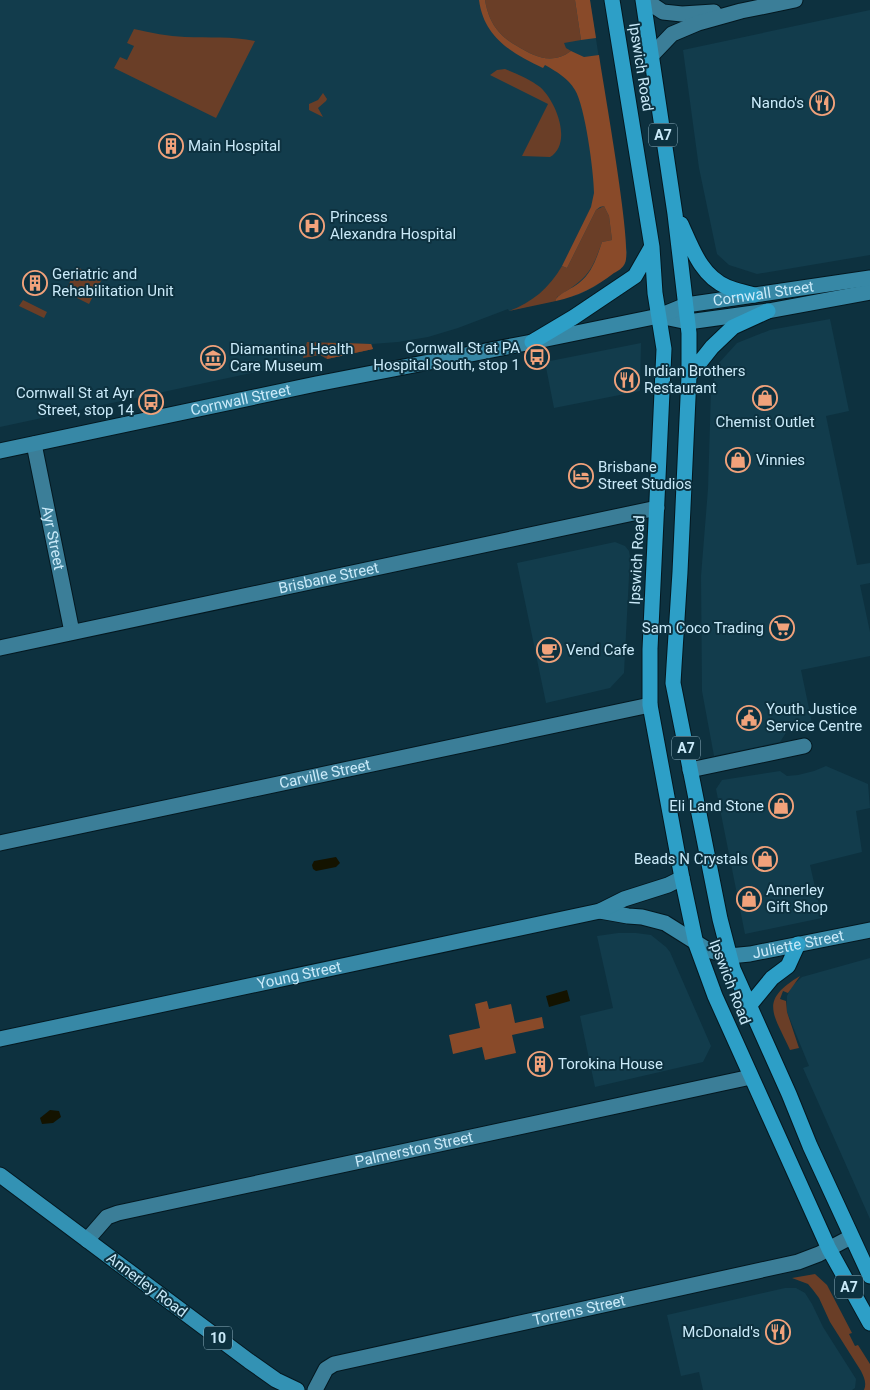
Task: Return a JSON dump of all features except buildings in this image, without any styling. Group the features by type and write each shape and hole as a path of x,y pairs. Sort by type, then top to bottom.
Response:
{"highway":[{"name":"Ipswich Road","path":"612,0 652,247 664,349 664,387 656,508 650,648 650,705 682,878 696,944 715,996 829,1249 870,1324"},
{"name":"Ipswich Road","path":"644,0 675,214 688,322 689,376 673,683 729,956 749,1006 870,1276"},
{"path":"675,214 701,266 726,287 754,295"},
{"path":"532,342 574,317 635,276 652,247"},
{"path":"689,376 712,347 733,327 768,311"},
{"path":"749,1006 772,978 788,966 798,944"}],"main road":[{"name":"Cornwall Street","path":"0,451 316,384 659,316 686,305 870,278"},
{"name":"Cornwall Street","path":"659,316 688,322 768,311 870,292"},
{"name":"Young Street","path":"0,1039 600,911 624,899 668,885 682,878"},
{"name":"Young Street","path":"600,911 642,917 665,923 696,944"},
{"name":"Juliette Street","path":"696,944 729,956 750,954 870,930"},
{"name":"Annerley Road","path":"0,1175 249,1362 276,1380 298,1390"}],"street":[{"path":"644,0 663,12 682,14 741,11"},
{"path":"651,56 672,34 698,23 741,11 795,0"},
{"name":"Ayr Street","path":"34,444 72,632"},
{"name":"Brisbane Street","path":"0,648 656,508"},
{"name":"Carville Street","path":"0,843 650,705"},
{"path":"690,770 804,746"},
{"name":"Palmerston Street","path":"87,1240 107,1217 118,1213 751,1078"},
{"name":"Torrens Street","path":"315,1390 326,1369 334,1364 798,1262 851,1237"}],"shaded area":[{"name":"Princess Alexandra Hospital","path":"0,0 590,0 621,201 627,252 625,264 596,286 578,295 509,311 508,309 428,337 372,344 373,349 327,359 320,355 304,358 302,362 0,427"},
{"path":"479,0 485,0 488,13 496,29 512,43 530,53 544,58 557,58 571,51 584,57 599,55 625,229 625,263 620,269 594,287 564,299 556,301 564,292 584,279 591,270 602,242 612,240 609,216 604,206 600,207 596,210 567,268 562,266 591,207 594,193 591,156 579,98 572,86 558,73 545,65 543,68 501,43 487,25"},
{"path":"485,0 575,0 581,40 564,43 566,48 571,51 557,58 537,56 510,41 499,32 490,17"},
{"path":"575,0 590,0 596,38 581,40"},
{"path":"870,10 870,255 757,274 729,265 717,254 699,168 683,50"},
{"path":"134,29 179,37 229,38 255,41 216,118 114,68 120,57 127,60 134,46 127,43"},
{"path":"505,69 536,84 552,102 560,122 561,132 557,151 550,157 522,156 548,104 490,75 497,70"},
{"path":"323,93 327,99 318,108 323,117 309,110 309,104 318,100"},
{"path":"604,206 609,216 612,240 602,242 591,269 586,275 557,297 556,301 509,311 533,299 546,288 562,266 567,268 596,210"},
{"path":"77,267 102,279 89,304 65,292"},
{"path":"23,300 47,312 44,318 19,306"},
{"path":"830,319 849,411 826,416 857,565 870,563 870,583 860,585 870,632 870,656 801,670 812,723 789,728 780,742 714,756 702,691 701,576 708,489 711,390 718,364 737,343 770,330"},
{"path":"307,342 371,344 373,349 327,359 320,355 303,358"},
{"path":"328,343 371,344 373,349 327,359"},
{"path":"641,343 640,391 554,408 545,362"},
{"path":"615,542 625,546 629,551 630,557 624,673 610,688 546,703 517,563"},
{"path":"826,766 868,784 870,808 856,811 862,852 810,865 822,918 745,934 716,789 722,780 780,771 787,776 798,775"},
{"path":"336,857 340,863 336,867 316,871 313,869 314,861"},
{"path":"618,933 651,935 666,947 670,952 711,1046 703,1062 595,1087 580,1016 613,1008 597,936"},
{"path":"870,958 870,1219 803,1068 809,1066 787,1012 787,996 792,986 802,977"},
{"path":"800,976 788,993 783,991 780,999 786,1001 787,1012 799,1048 790,1050 775,1017 774,1001 778,993"},
{"path":"567,990 570,1001 549,1007 546,996"},
{"path":"487,1001 489,1009 511,1004 515,1023 542,1017 544,1028 512,1035 516,1053 485,1060 482,1047 453,1054 449,1035 480,1028 475,1004"},
{"path":"50,1110 59,1111 61,1117 53,1123 42,1124 40,1118"},
{"path":"815,1274 827,1285 852,1333 849,1334 855,1346 858,1345 870,1364 870,1390 864,1390 865,1382 862,1373 830,1322 819,1298 808,1284 792,1278"},
{"path":"785,1288 796,1288 805,1293 823,1327 856,1379 855,1388 852,1390 703,1390 699,1372 681,1376 667,1315"}],"place":[{"name":"Nando's","path":"822,103"},
{"name":"Main Hospital","path":"171,146"},
{"name":"Princess Alexandra Hospital","path":"312,226"},
{"name":"Geriatric and Rehabilitation Unit","path":"35,283"},
{"name":"Cornwall St at PA Hospital South, stop 1","path":"537,357"},
{"name":"Diamantina Health Care Museum","path":"213,358"},
{"name":"Indian Brothers Restaurant","path":"627,380"},
{"name":"Chemist Outlet","path":"765,398"},
{"name":"Cornwall St at Ayr Street, stop 14","path":"151,402"},
{"name":"Vinnies","path":"738,460"},
{"name":"Brisbane Street Studios","path":"581,476"},
{"name":"Sam Coco Trading","path":"782,628"},
{"name":"Vend Cafe","path":"549,650"},
{"name":"Youth Justice Service Centre","path":"749,718"},
{"name":"Eli Land Stone","path":"781,806"},
{"name":"Beads N Crystals","path":"765,859"},
{"name":"Annerley Gift Shop","path":"749,899"},
{"name":"Torokina House","path":"540,1064"},
{"name":"McDonald's","path":"778,1332"}]}
